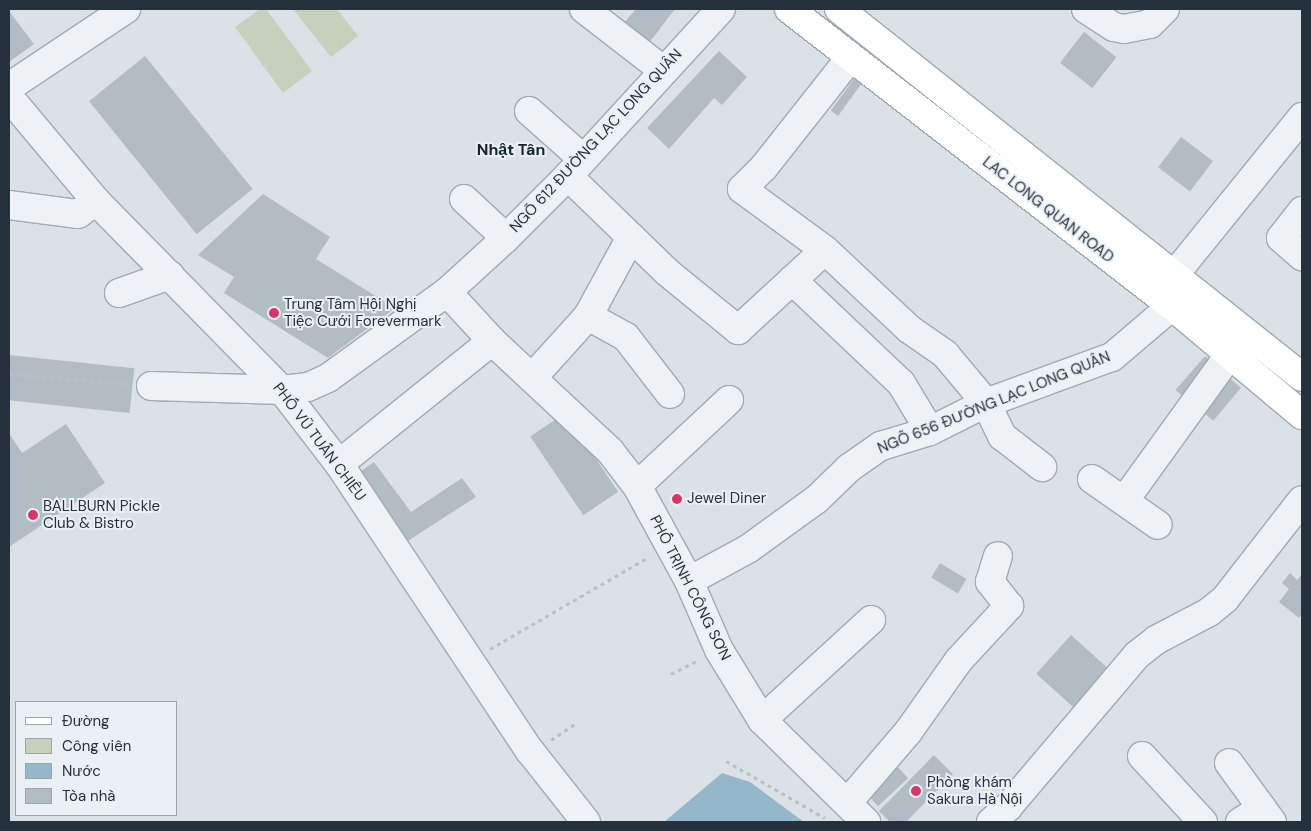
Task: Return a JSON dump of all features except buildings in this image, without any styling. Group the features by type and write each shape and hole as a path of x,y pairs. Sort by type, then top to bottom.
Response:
{"main road":[{"name":"LAC LONG QUAN ROAD","path":"789,9 1172,306 1302,415"},
{"name":"LAC LONG QUAN ROAD","path":"838,9 1300,371"}],"street":[{"path":"9,87 126,9"},
{"path":"584,9 663,70"},
{"name":"NGÕ 612 ĐƯỜNG LẠC LONG QUÂN","path":"152,386 282,390 308,387 328,378 447,292 506,238 575,168 721,9"},
{"path":"1086,9 1114,27 1124,29 1150,24 1166,9"},
{"path":"852,56 764,167 742,189 824,250 909,329 945,354 986,403 1002,436 1042,467"},
{"name":"PHỐ VŨ TUẤN CHIÊU","path":"9,98 96,201 282,390 339,464 468,660 530,750 586,822"},
{"path":"529,111 631,237 667,272 738,330 824,250"},
{"path":"1175,274 1302,117"},
{"path":"464,199 506,238"},
{"path":"9,206 78,214 96,201"},
{"path":"1302,211 1282,238 1302,256"},
{"path":"532,378 588,316 631,237"},
{"path":"119,293 170,276"},
{"path":"792,280 901,383 930,431"},
{"name":"PHỐ TRỊNH CÔNG SƠN","path":"447,292 492,341 610,451 637,486 690,581 719,650 762,720 848,802 866,822"},
{"name":"NGÕ 656 ĐƯỜNG LẠC LONG QUÂN","path":"690,581 748,549 817,499 849,468 881,446 930,431 986,403 1112,357 1172,306"},
{"path":"588,316 626,337 670,394"},
{"path":"339,464 492,341"},
{"path":"1124,501 1230,354"},
{"path":"637,486 729,400"},
{"path":"1092,479 1158,525"},
{"path":"991,822 1008,807 1137,654 1156,640 1209,612 1225,599 1302,500"},
{"path":"848,802 908,732 959,660 1010,606 990,582 998,556"},
{"path":"762,720 871,620"},
{"path":"1142,756 1203,822"},
{"path":"1229,763 1258,817"}],"path":[{"path":"9,374 152,386"},
{"path":"468,660 669,545"},
{"path":"671,674 719,650"},
{"path":"726,761 829,822"}],"green space":[{"path":"260,9 266,9 312,71 283,93 235,27"},
{"path":"293,9 337,9 358,36 331,57"}],"water":[{"path":"722,773 750,782 804,822 664,822"}],"place":[{"name":"Trung Tâm Hội Nghị Tiệc Cưới Forevermark","path":"274,313"},
{"name":"Jewel Diner","path":"677,499"},
{"name":"BALLBURN Pickle Club & Bistro","path":"33,515"},
{"name":"Phòng khám Sakura Hà Nội","path":"916,791"}],"district":[{"name":"Nhật Tân","path":"511,150"}]}
